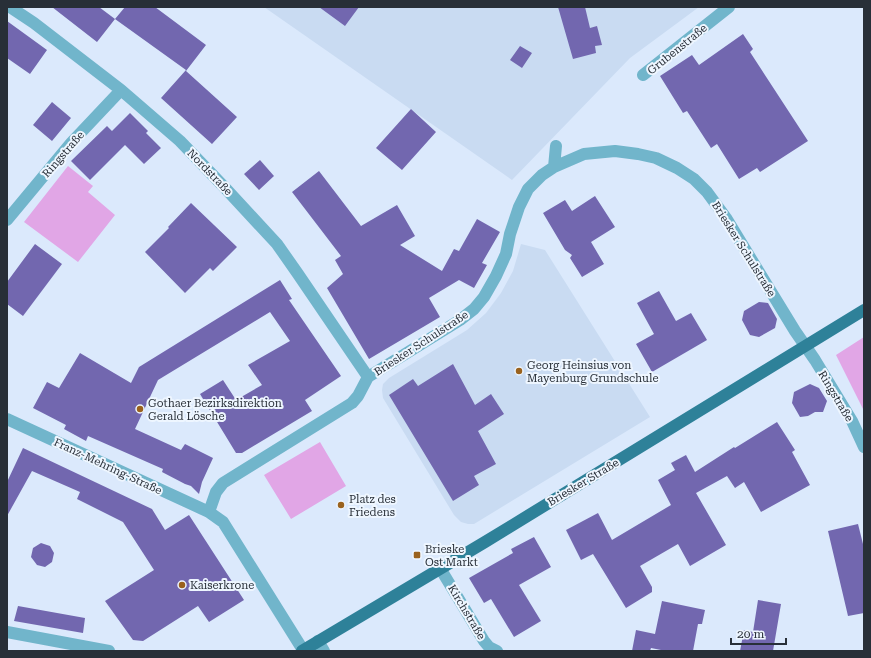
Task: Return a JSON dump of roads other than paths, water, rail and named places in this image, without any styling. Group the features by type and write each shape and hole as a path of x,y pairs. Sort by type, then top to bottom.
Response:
{"main road":[{"name":"Briesker Straße","path":"303,651 321,646 440,568 864,310"}],"street":[{"name":"Nordstraße","path":"10,7 34,23 121,90 180,141 277,244 368,377"},
{"name":"Grubenstraße","path":"644,75 729,7"},
{"name":"Ringstraße","path":"7,220 72,143 121,90"},
{"path":"554,167 556,146"},
{"name":"Briesker Schulstraße","path":"368,377 460,320 484,297 506,254 510,234 519,207 528,189 542,175 554,167 584,154 614,151 656,158 677,168 694,179 707,192 726,218 805,347"},
{"name":"Ringstraße","path":"805,347 815,360 852,421 864,447"},
{"path":"303,651 223,522 209,512 216,492 223,483 352,403 358,396 368,377"},
{"name":"Franz-Mehring-Straße","path":"7,418 209,512"},
{"name":"Kirchstraße","path":"440,568 484,641 489,648 497,651"},
{"path":"7,632 109,651"}],"place":[{"name":"Georg Heinsius von Mayenburg Grundschule","path":"519,371"},
{"name":"Gothaer Bezirksdirektion Gerald Lösche","path":"140,409"},
{"name":"Platz des Friedens","path":"341,505"},
{"name":"Brieske Ost Markt","path":"417,555"},
{"name":"Kaiserkrone","path":"182,585"}]}
